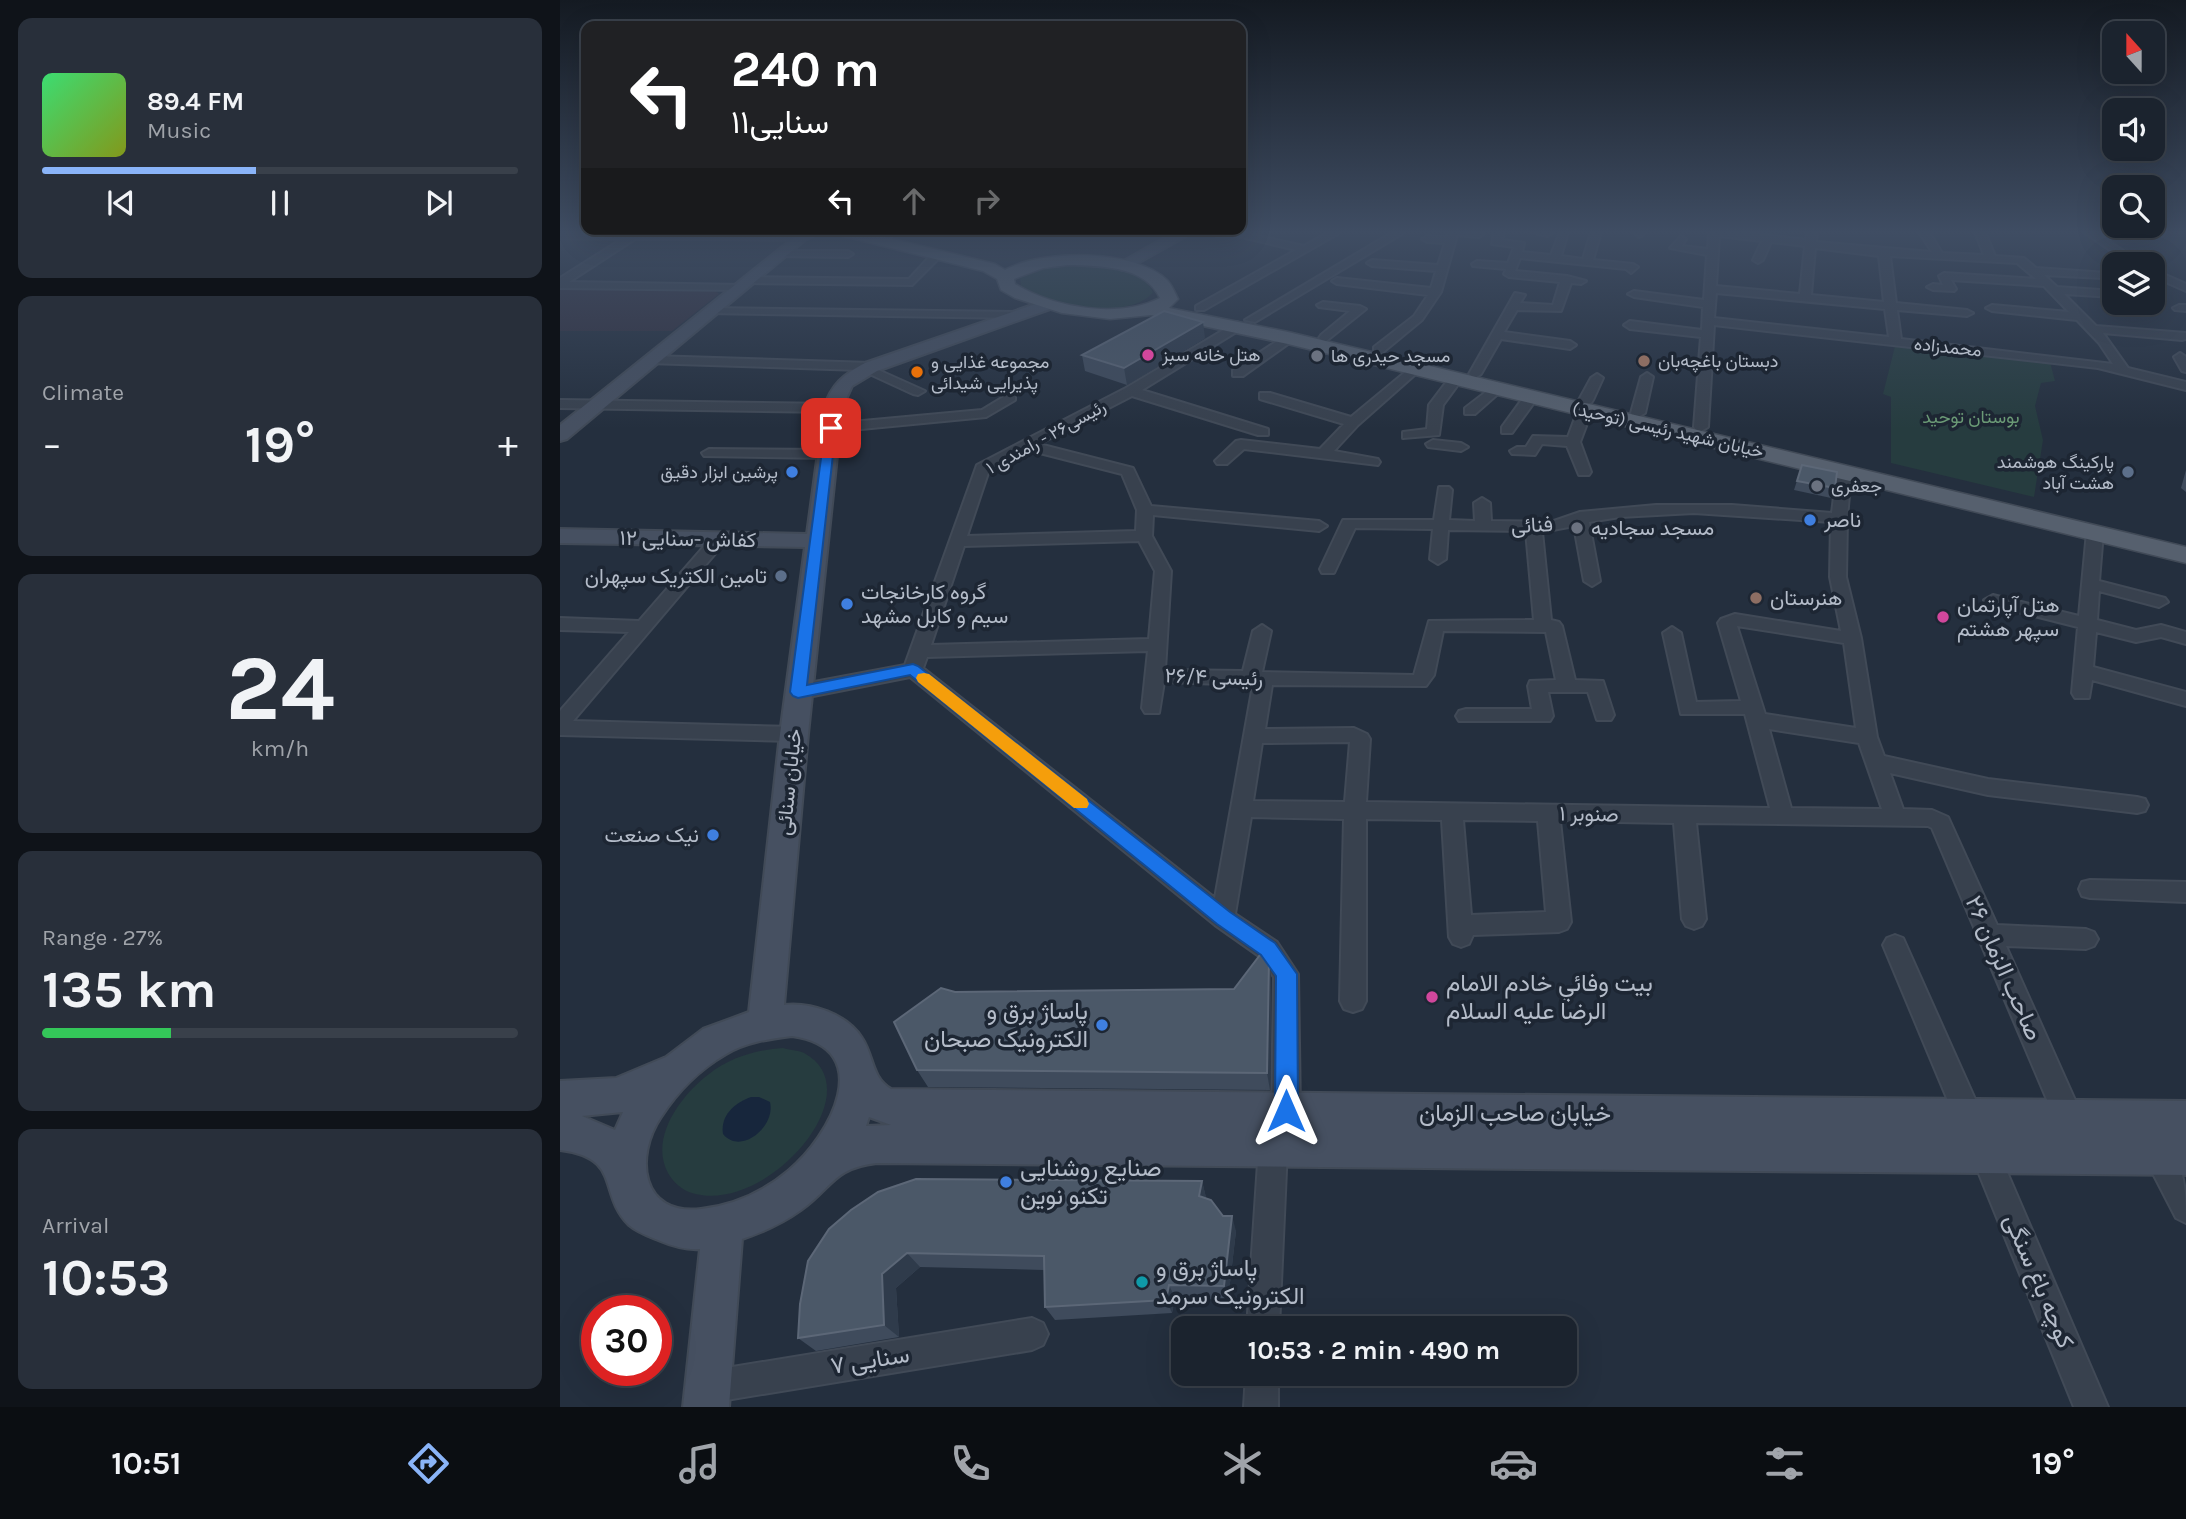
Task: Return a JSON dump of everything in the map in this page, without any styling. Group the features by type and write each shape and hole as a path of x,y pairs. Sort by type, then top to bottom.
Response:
{"main road":[{"path":"1025,298 1044,306 1092,312 1150,309 1163,305 1169,299"},
{"name":"خیابان شهید رئیسی (توحید)","path":"1169,299 1287,338 1415,369 1466,377 1495,389 1638,413 2186,542"},
{"name":"خیابان سنائی","path":"765,1023 793,734 827,454 839,389 851,377 868,368 1044,306"},
{"name":"خیابان شهید رئیسی (توحید)","path":"1150,309 1244,323 1378,350 1466,377 2186,555"},
{"path":"560,435 598,404"},
{"name":"کفاش -سنایی ۱۲","path":"560,536 817,541"},
{"path":"560,1100 617,1096 655,1081 708,1045 737,1031 765,1023 792,1020 816,1024 835,1033 850,1048 857,1069 858,1093 850,1119 836,1147 814,1173 787,1196 756,1215 723,1227 692,1230 665,1225 644,1212 630,1193 625,1169 629,1143 641,1115 659,1088 682,1065"},
{"name":"خیابان صاحب الزمان","path":"858,1078 865,1092 875,1102 891,1107 2186,1119"},
{"path":"560,1131 596,1139 613,1151 625,1169"},
{"path":"826,1159 859,1146 877,1144 2172,1156"},
{"path":"707,1397 723,1227"}],"street":[{"path":"598,404 727,298"},
{"path":"1200,309 1220,298"},
{"name":"رئیسی۲۶ - رامندی ۱","path":"916,660 982,468 1130,391 1287,298"},
{"path":"1378,350 1418,318 1431,298"},
{"path":"1433,443 1436,405 1466,377 1498,335 1516,301 1557,309 1561,298"},
{"path":"1661,298 1708,304"},
{"path":"1701,427 1708,298"},
{"path":"1748,298 1813,312 1891,306 1968,313"},
{"path":"1812,298 1813,312"},
{"path":"1890,298 1895,341"},
{"path":"2062,298 2093,329 2123,370"},
{"path":"1323,305 1360,309 1325,338"},
{"path":"1992,308 2081,317"},
{"path":"711,311 1017,315"},
{"name":"محمدزاده","path":"1630,325 1706,328 1813,312 1895,341 2098,364 2186,386"},
{"path":"2093,329 2182,336"},
{"path":"1498,335 1570,345"},
{"path":"1238,373 1287,338"},
{"path":"652,360 868,368 918,391"},
{"path":"1324,454 1353,422 1415,369"},
{"path":"1638,413 1647,377"},
{"path":"1584,472 1573,442 1597,378"},
{"path":"1470,411 1495,389"},
{"path":"1130,391 1263,432"},
{"path":"1265,396 1353,422"},
{"path":"560,404 832,418 974,415 986,413 1010,397"},
{"path":"1507,429 1531,397"},
{"path":"1408,435 1433,443 1461,447"},
{"path":"1517,452 1530,452 1538,439 1573,442"},
{"path":"1222,461 1241,444 1373,462"},
{"path":"957,541 1144,536 1145,510 1125,468 1026,445"},
{"path":"709,453 827,454"},
{"path":"1844,472 1839,517 1838,578 1852,638 1867,737 1896,819"},
{"path":"1438,559 1444,490"},
{"path":"1482,503 1483,527"},
{"name":"فنائی","path":"1328,569 1349,523 1552,527 1580,517 1730,508 1839,517"},
{"path":"1145,510 1319,526"},
{"path":"1580,517 1592,581"},
{"path":"1534,527 1548,627 1567,685"},
{"path":"2082,693 2095,532"},
{"name":"رئیسی ۲۶/۴","path":"1144,536 1163,571 1155,676 1422,679 1425,676 1435,625"},
{"path":"560,726 719,539"},
{"path":"2091,584 2159,603"},
{"path":"1993,600 2087,626 2136,636 2161,631 2186,638"},
{"path":"1783,817 1756,713 1727,623 1729,620 1852,638"},
{"path":"560,624 643,628"},
{"path":"1435,625 1548,627"},
{"path":"1223,918 1254,736 1262,631"},
{"path":"1672,633 1688,709 1756,713 1867,737"},
{"path":"798,692 916,660 1158,645"},
{"path":"916,660 1223,918 1268,949 1286,974 1286,1111"},
{"path":"2084,671 2186,699"},
{"path":"1152,708 1155,676"},
{"path":"1466,716 1543,716 1537,686 1567,685 1596,686 1604,715"},
{"path":"560,726 793,734"},
{"path":"1254,736 1358,737 1353,1001"},
{"path":"1875,762 1988,787 2137,805"},
{"name":"صنوبر ۱","path":"1241,809 1937,820"},
{"path":"1452,812 1460,932 1559,922 1548,813"},
{"path":"1684,816 1694,919"},
{"name":"صاحب الزمان ۲۶","path":"1937,820 2069,1118"},
{"path":"2090,889 2186,892"},
{"path":"1989,935 2086,939"},
{"path":"1895,945 1969,1117"},
{"path":"1264,1316 1273,1148"},
{"name":"کوچه باغ سنگی","path":"1986,1154 2091,1407"},
{"path":"2172,1156 2186,1208"},
{"name":"سنایی ۷","path":"707,1397 1032,1334"},
{"path":"1261,1407 1262,1386"}],"shaded area":[{"path":"560,298 714,298 672,331 560,331"}],"green space":[{"path":"1044,298 1146,298 1127,306 1108,308 1088,308"},
{"name":"بوستان توحید","path":"1895,346 2050,362 2055,381 2041,383 2035,406 2043,440 2034,497 1891,463 1891,397 1883,394"},
{"path":"783,1048 804,1053 823,1071 827,1094 819,1120 802,1146 779,1169 751,1186 721,1195 692,1193 681,1188 668,1173 662,1146 665,1132 679,1105 698,1083 726,1063 754,1053"}],"water":[{"path":"751,1097 770,1102 768,1120 756,1135 747,1140 730,1140 723,1134 726,1116 734,1106"}],"building":[{"path":"1164,311 1203,322 1124,368 1082,355"},
{"path":"1802,465 1837,472 1835,488 1797,481"},
{"name":"پاساژ برق و الکترونیک صبحان","path":"1263,951 1269,960 1267,1073 917,1070 894,1022 941,988 955,992 1234,989"},
{"name":"پاساژ برق و الکترونیک سرمد","path":"916,1179 1202,1181 1199,1196 1211,1200 1223,1216 1232,1216 1224,1286 1169,1285 1166,1300 1045,1307 1044,1256 907,1253 882,1274 884,1325 798,1338 800,1304 808,1261 829,1229 878,1192"}],"slow traffic":[{"path":"924,678 1081,804"}],"place":[{"name":"هتل خانه سبز","path":"1148,355"},
{"name":"مسجد حیدری ها","path":"1317,356"},
{"name":"دبستان باغچه‌بان","path":"1644,361"},
{"name":"مجموعه غذایی و پذیرایی شیدائی","path":"917,372"},
{"name":"پرشین ابزار دقیق","path":"792,472"},
{"name":"پارکینگ هوشمند هشت آباد","path":"2128,472"},
{"name":"جعفری","path":"1817,486"},
{"name":"ناصر","path":"1810,520"},
{"name":"مسجد سجادیه","path":"1577,528"},
{"name":"تامین الکتریک سپهران","path":"781,576"},
{"name":"هنرستان","path":"1756,598"},
{"name":"گروه کارخانجات سیم و کابل مشهد","path":"847,604"},
{"name":"هتل آپارتمان سپهر هشتم","path":"1943,617"},
{"name":"نیک صنعت","path":"713,835"},
{"name":"بيت وفائي خادم الامام الرضا عليه السلام","path":"1432,997"},
{"name":"پاساژ برق و الکترونیک صبحان","path":"1102,1025"},
{"name":"صنایع روشنایی تکنو نوین","path":"1006,1182"},
{"name":"پاساژ برق و الکترونیک سرمد","path":"1142,1282"}],"route":[{"path":"831,428 798,692 913,670 1223,918 1268,949 1286,974 1286,1111"}]}
